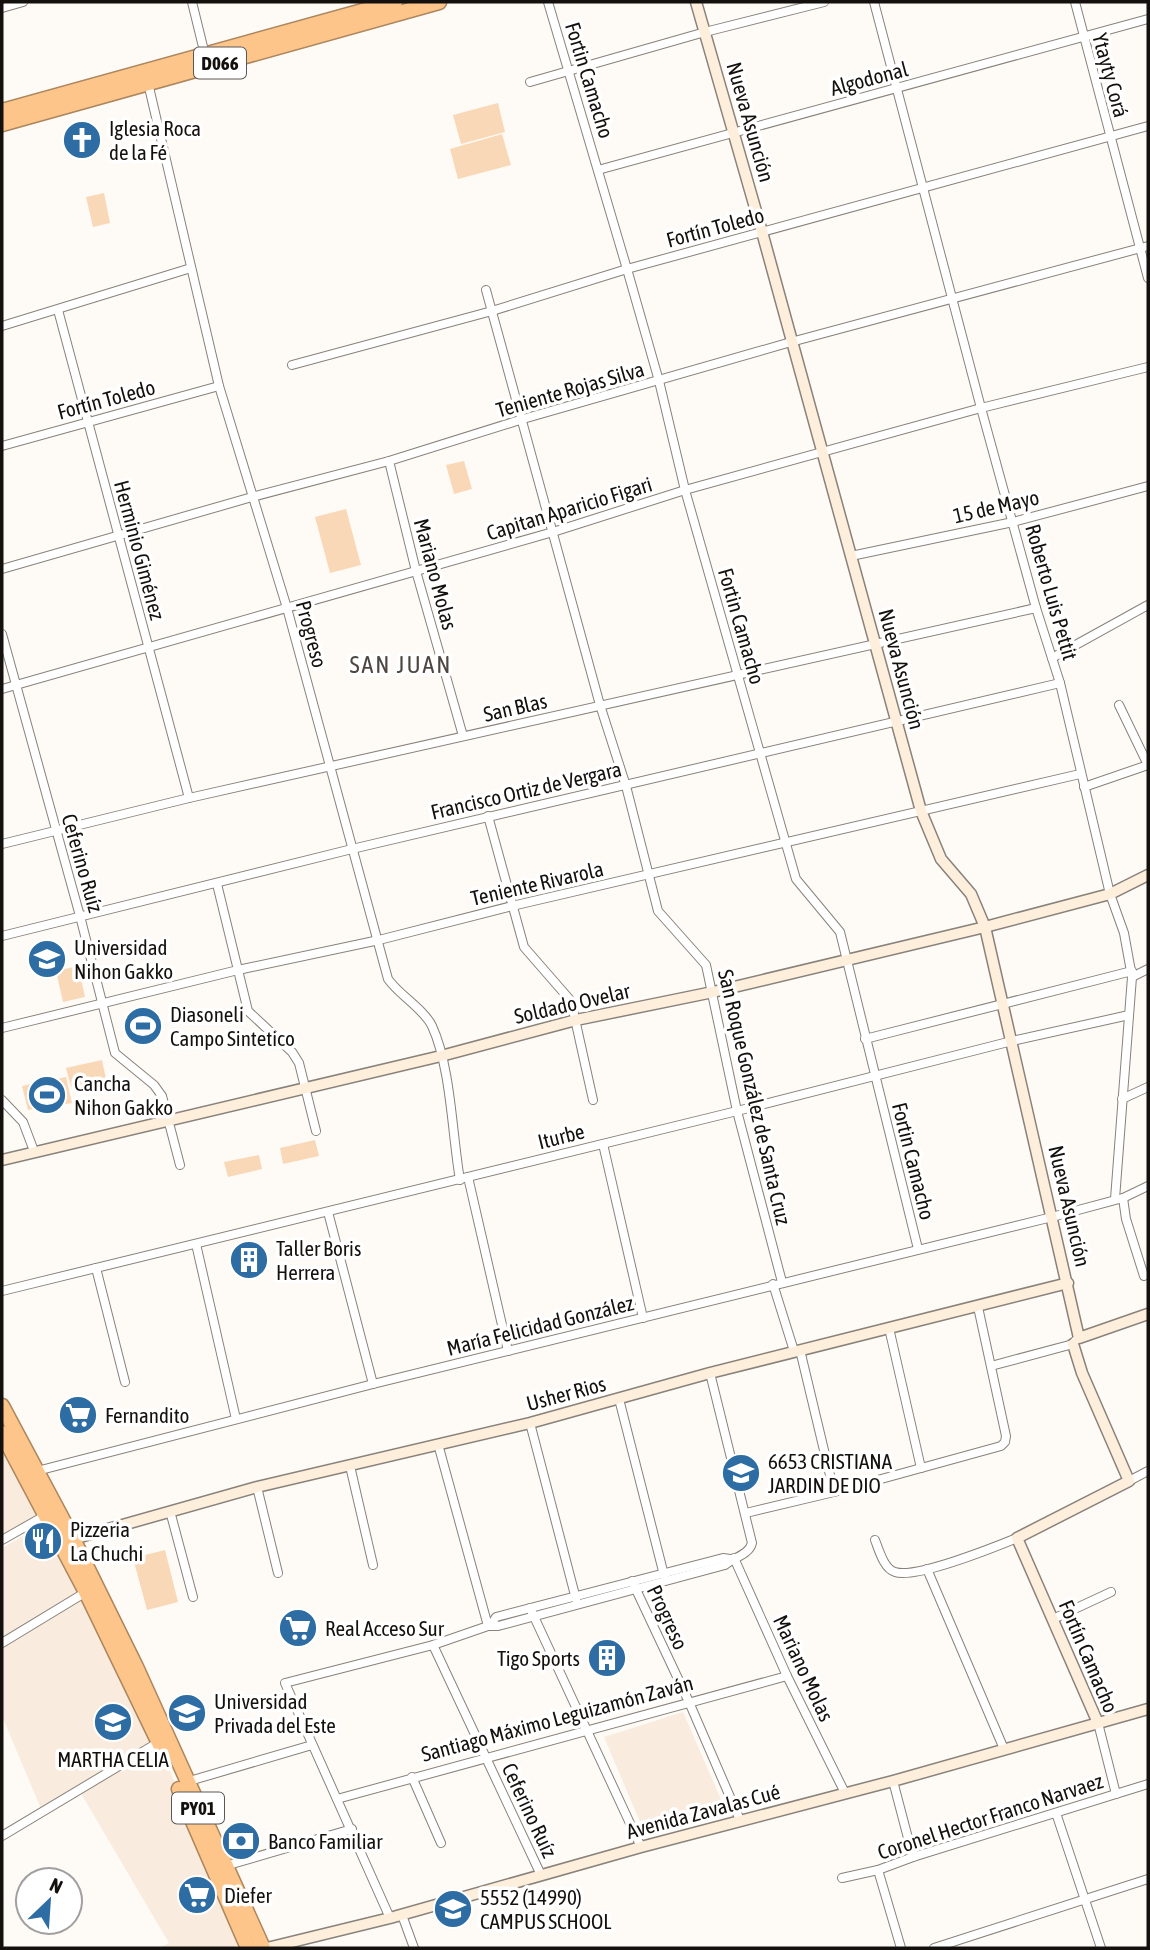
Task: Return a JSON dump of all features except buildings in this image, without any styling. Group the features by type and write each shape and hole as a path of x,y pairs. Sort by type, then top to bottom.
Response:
{"highway":[{"name":"D066","path":"2,111 395,2"},
{"name":"D066","path":"2,124 439,2"},
{"name":"PY01","path":"2,1406 73,1539 136,1668 186,1782 265,1948"},
{"name":"PY01","path":"2,1435 86,1592 159,1742 248,1948"}],"street":[{"path":"2,6 23,2"},
{"path":"192,2 205,55"},
{"name":"Fortin Camacho","path":"548,2 659,381 685,490 796,879 840,932 918,1249"},
{"name":"Nueva Asunción","path":"696,2 921,811 941,859 971,894 985,927 1068,1283 1082,1373 1129,1481"},
{"path":"530,82 705,32 824,2"},
{"name":"Roberto Luis Pettit","path":"874,2 981,408 1036,608 1060,683 1110,894 1124,933 1132,974 1122,1099 1119,1199 1144,1276"},
{"name":"Ytayty Corá","path":"1074,2 1110,137 1144,247 1148,278"},
{"name":"Algodonal","path":"598,170 1148,19"},
{"name":"Progreso","path":"148,83 219,386 287,608 388,979 431,1023 441,1055 454,1124 453,1137 508,1351"},
{"name":"Fortín Toledo","path":"292,365 492,311 627,269 1148,126"},
{"name":"Teniente Rojas Silva","path":"2,569 252,497 389,461 523,419 791,342 1144,247"},
{"path":"2,326 191,268"},
{"name":"San Roque González de Santa Cruz","path":"486,290 600,705 626,786 658,911 706,965 778,1283 834,1492"},
{"name":"Herminio Giménez","path":"58,310 189,799"},
{"name":"Capitan Aparicio Figari","path":"2,689 553,532 685,490 981,408 1148,368"},
{"name":"Fortín Toledo","path":"2,446 219,386"},
{"name":"Mariano Molas","path":"389,461 416,571 463,736"},
{"name":"15 de Mayo","path":"851,556 1013,522 1148,486"},
{"path":"1052,658 1148,605"},
{"name":"San Blas","path":"2,844 463,736 1036,608"},
{"name":"Ceferino Ruíz","path":"2,634 115,1053 154,1085 162,1096 180,1165"},
{"name":"Francisco Ortiz de Vergara","path":"2,936 488,816 1060,683"},
{"path":"1084,787 1148,765 1119,705"},
{"name":"Teniente Rivarola","path":"2,1028 238,970 379,940 512,906 1080,774"},
{"path":"488,816 524,947 571,1001 593,1100"},
{"name":"Soldado Ovelar","path":"2,1160 576,1020 713,992 985,927 1110,894 1148,875"},
{"path":"217,884 248,1011 292,1052 299,1063 316,1130"},
{"path":"865,1039 1148,970"},
{"name":"Iturbe","path":"2,1291 1129,1014"},
{"path":"1122,1099 1148,1087"},
{"path":"2,1100 23,1122 34,1151"},
{"path":"603,1144 643,1318"},
{"path":"1052,1217 1119,1199 1148,1186"},
{"path":"328,1212 373,1384"},
{"name":"María Felicidad González","path":"37,1471 373,1384 1052,1217"},
{"path":"196,1244 236,1419"},
{"path":"96,1268 125,1382"},
{"name":"Usher Rios","path":"73,1539 257,1487 530,1423 710,1373 1068,1283"},
{"path":"746,1513 1002,1446 1006,1436 978,1307"},
{"path":"991,1366 1076,1341 1148,1314"},
{"path":"889,1328 921,1468"},
{"path":"414,1948 337,1799 285,1683 433,1645 489,1625 496,1617 532,1612 665,1577 725,1565 732,1558 751,1549 746,1513 710,1373"},
{"path":"619,1399 665,1577"},
{"path":"530,1423 577,1601"},
{"path":"438,1444 489,1625"},
{"path":"350,1466 373,1565"},
{"path":"875,1540 892,1572 927,1569 981,1553 1017,1538 1148,1471"},
{"path":"257,1487 278,1573"},
{"path":"170,1511 193,1597"},
{"path":"2,1540 46,1515"},
{"name":"Fortín Camacho","path":"1017,1538 1098,1723 1116,1794"},
{"name":"Mariano Molas","path":"732,1558 845,1793"},
{"path":"927,1569 1004,1749"},
{"name":"Progreso","path":"634,1585 689,1702 740,1821"},
{"path":"2,1643 86,1592"},
{"path":"1053,1619 1111,1592"},
{"path":"532,1612 641,1847"},
{"name":"Ceferino Ruíz","path":"433,1645 541,1875"},
{"name":"Santiago Máximo Leguizamón Zaván","path":"337,1799 787,1676"},
{"name":"Avenida Zavalas Cué","path":"265,1948 396,1917 641,1847 893,1781 1148,1709"},
{"path":"2,1836 159,1742"},
{"path":"186,1782 312,1745"},
{"path":"412,1777 440,1843"},
{"path":"893,1781 913,1857"},
{"name":"Coronel Hector Franco Narvaez","path":"842,1878 878,1870 1148,1784"},
{"path":"1056,1813 1101,1948"},
{"path":"225,1866 352,1829"},
{"path":"878,1870 901,1948"},
{"path":"934,1948 1148,1879"}],"shaded area":[{"path":"498,103 505,132 461,144 453,115"},
{"path":"502,134 511,165 458,179 450,149"},
{"path":"104,193 110,223 93,227 86,197"},
{"path":"464,461 472,489 454,494 446,465"},
{"path":"346,509 361,565 330,573 315,517"},
{"path":"78,966 85,997 63,1002 56,971"},
{"name":"Diasoneli Campo Sintetico","path":"158,1012 162,1034 129,1041 124,1019"},
{"path":"102,1060 106,1079 71,1087 66,1068"},
{"name":"Cancha Nihon Gakko","path":"66,1077 72,1103 28,1110 22,1086"},
{"path":"315,1140 319,1156 283,1164 280,1148"},
{"path":"259,1155 262,1169 228,1177 224,1162"},
{"path":"2,1441 44,1522 2,1544"},
{"path":"45,1524 157,1739 240,1944 232,1948 159,1948 169,1943 79,1790 42,1811 2,1716 2,1548"},
{"path":"165,1550 178,1602 147,1610 133,1558"},
{"path":"683,1712 726,1811 646,1836 604,1737"}],"place":[{"name":"Iglesia Roca de la Fé","path":"82,140"},
{"name":"Universidad Nihon Gakko","path":"47,959"},
{"name":"Diasoneli Campo Sintetico","path":"143,1026"},
{"name":"Cancha Nihon Gakko","path":"47,1095"},
{"name":"Taller Boris Herrera","path":"249,1260"},
{"name":"Fernandito","path":"78,1415"},
{"name":"6653 CRISTIANA JARDIN DE DIO","path":"741,1473"},
{"name":"Pizzeria La Chuchi","path":"43,1541"},
{"name":"Real Acceso Sur","path":"298,1628"},
{"name":"Tigo Sports","path":"607,1658"},
{"name":"Universidad Privada del Este","path":"187,1713"},
{"name":"MARTHA CELIA","path":"113,1722"},
{"name":"Banco Familiar","path":"241,1841"},
{"name":"Diefer","path":"197,1895"},
{"name":"5552 (14990) CAMPUS SCHOOL","path":"453,1909"}],"district":[{"name":"SAN JUAN","path":"401,664"}]}
